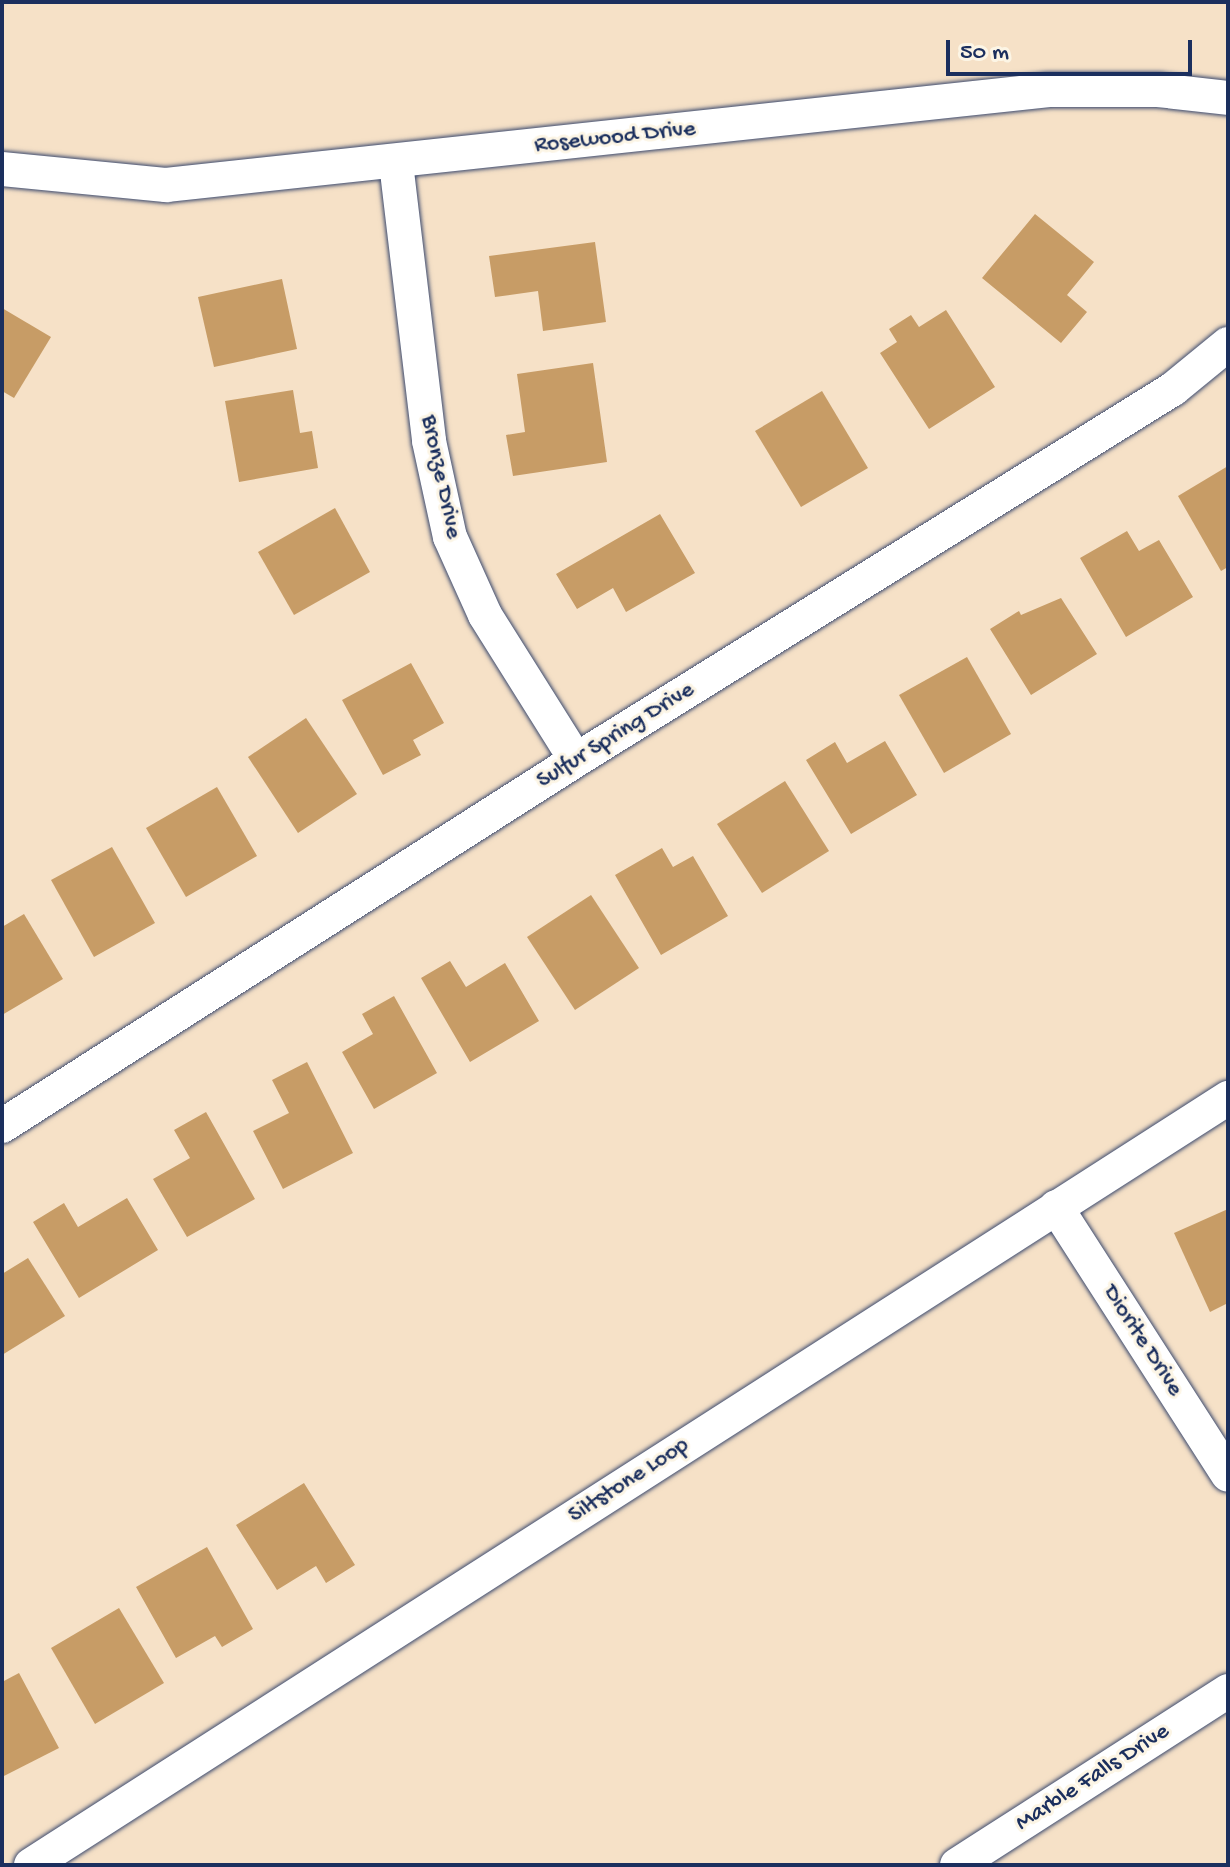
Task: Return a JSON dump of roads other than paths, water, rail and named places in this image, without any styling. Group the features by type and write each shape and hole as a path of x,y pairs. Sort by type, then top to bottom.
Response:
{"street":[{"name":"Rosewood Drive","path":"2,169 166,185 396,163 1049,90 1158,90 1228,98"},
{"name":"Bronze Drive","path":"396,163 429,441 450,537 485,615 576,760"},
{"name":"Sulfur Spring Drive","path":"2,1126 576,760 1173,389 1228,344"},
{"name":"Siltstone Loop","path":"31,1865 1228,1098"},
{"name":"Diorite Drive","path":"1056,1207 1228,1475"},
{"name":"Marble Falls Drive","path":"957,1865 1228,1691"}]}
